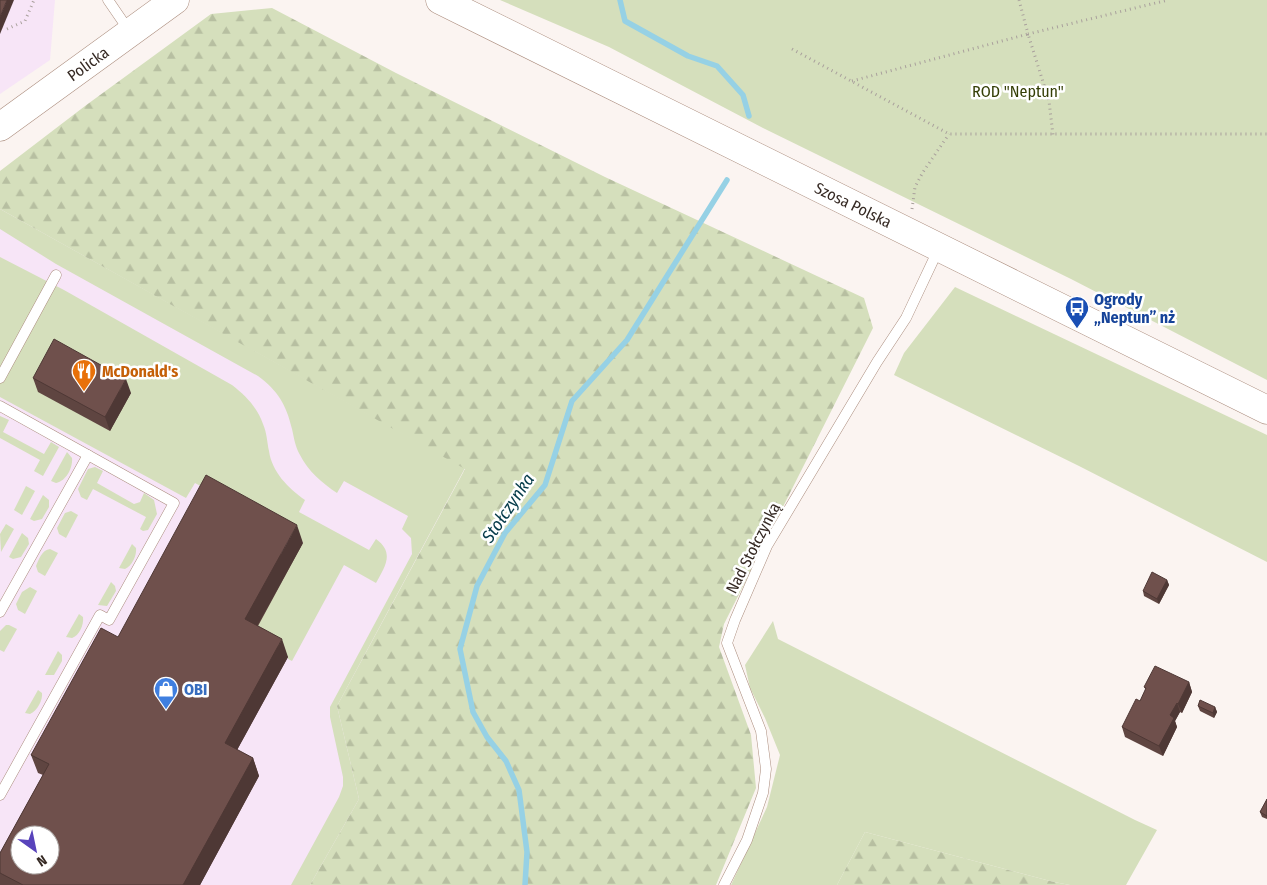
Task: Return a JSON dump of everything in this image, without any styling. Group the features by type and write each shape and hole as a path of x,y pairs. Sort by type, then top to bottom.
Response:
{"street":[{"name":"Policka","path":"0,127 175,0"},
{"name":"Szosa Polska","path":"440,0 1267,410"}],"lane":[{"path":"108,0 130,32"},
{"name":"Nad Stołczynką","path":"724,885 747,840 763,793 766,769 761,731 733,662 727,642 768,546 877,362 906,318 939,247"},
{"path":"0,378 56,275"},
{"path":"0,406 174,503 108,620 100,615 0,795"},
{"path":"0,612 88,455"}],"path":[{"path":"7,30 26,21 34,0"},
{"path":"1019,0 1049,101 1053,135"},
{"path":"851,81 1028,34 1168,0"},
{"path":"792,49 949,134 1267,134"},
{"path":"911,212 915,188 923,172 949,134"}],"shaded area":[{"path":"0,0 55,0 50,60 0,94"},
{"path":"0,209 465,468 337,706 359,799 310,885 0,885"}],"green space":[{"name":"ROD \"Neptun\"","path":"500,0 1267,0 1267,380 1071,279 763,128 609,47"},
{"path":"272,8 396,73 605,177 864,298 873,328 724,624 719,647 751,735 756,788 716,885 310,885 359,799 337,706 465,469 0,209 0,171 85,106 211,14"},
{"path":"0,209 465,468 337,706 359,799 310,885 291,885 339,797 343,786 343,777 330,717 330,707 412,554 411,538 402,529 408,516 344,481 337,493 326,485 303,461 298,452 284,405 276,393 258,376 56,264 0,229"},
{"path":"0,257 64,290 232,385 251,402 258,412 265,431 271,459 277,473 287,485 305,500 299,512 369,550 376,539 382,544 387,560 376,583 344,565 292,661 251,637 303,542 195,483 186,498 0,397"},
{"path":"955,287 1267,435 1267,562 1079,466 894,375 904,353"},
{"path":"0,416 9,420 3,432 44,454 51,442 59,447 43,476 34,471 40,460 0,438"},
{"path":"67,452 72,458 68,474 60,482 51,481"},
{"path":"95,467 103,471 97,483 134,504 140,502 144,493 154,500 157,514 148,530 143,531 140,529 146,517 93,489 87,500 81,497 78,489 88,469"},
{"path":"26,486 35,491 22,515 14,510"},
{"path":"43,495 49,500 49,507 42,519 34,521 30,519"},
{"path":"71,511 78,515 66,538 59,534 57,528 65,513"},
{"path":"6,524 14,529 1,552 0,534"},
{"path":"22,533 28,538 29,544 21,557 13,559 9,557"},
{"path":"132,544 136,548 133,560 125,569 119,568"},
{"path":"50,549 58,553 45,576 38,572 36,566 43,553"},
{"path":"111,582 115,586 116,591 107,606 98,605"},
{"path":"30,587 37,591 25,614 18,610 16,604 22,592"},
{"path":"79,614 83,617 80,630 75,637 66,637"},
{"path":"773,621 778,639 1157,830 1126,885 1070,885 1054,882 865,832 837,885 731,885 767,807 780,755 750,688 745,665"},
{"path":"6,625 17,629 4,652 0,650 0,631"},
{"path":"58,651 62,655 62,661 54,675 45,675"},
{"path":"38,690 42,693 39,705 30,714 25,713"},
{"path":"865,832 1054,882 1070,885 837,885"}],"building":[{"path":"0,0 7,0 0,17"},
{"name":"McDonald's","path":"54,339 126,379 105,417 33,378"},
{"name":"OBI","path":"206,475 297,525 245,619 282,639 225,743 253,758 183,885 23,885 0,873 0,853 10,835 10,875 60,875 60,825 15,825 49,764 31,755 101,628 118,637"},
{"path":"1152,572 1167,580 1157,599 1143,591"},
{"path":"1155,666 1189,682 1170,715 1174,718 1159,746 1122,727 1136,699 1140,701 1146,688 1144,687"},
{"path":"1200,700 1215,707 1213,713 1198,706"},
{"path":"1267,799 1267,816 1260,812"}],"waterway":[{"name":"Stołczynka","path":"620,0 625,21 688,56 717,66 743,95 749,116"},
{"name":"Stołczynka","path":"525,885 527,852 519,790 506,761 487,737 473,712 460,649 477,586 505,533 545,485 572,401 627,340 727,180"}],"place":[{"name":"Ogrody „Neptun” nż","path":"1077,329"},
{"name":"McDonald's","path":"84,392"},
{"name":"OBI","path":"166,710"}]}
